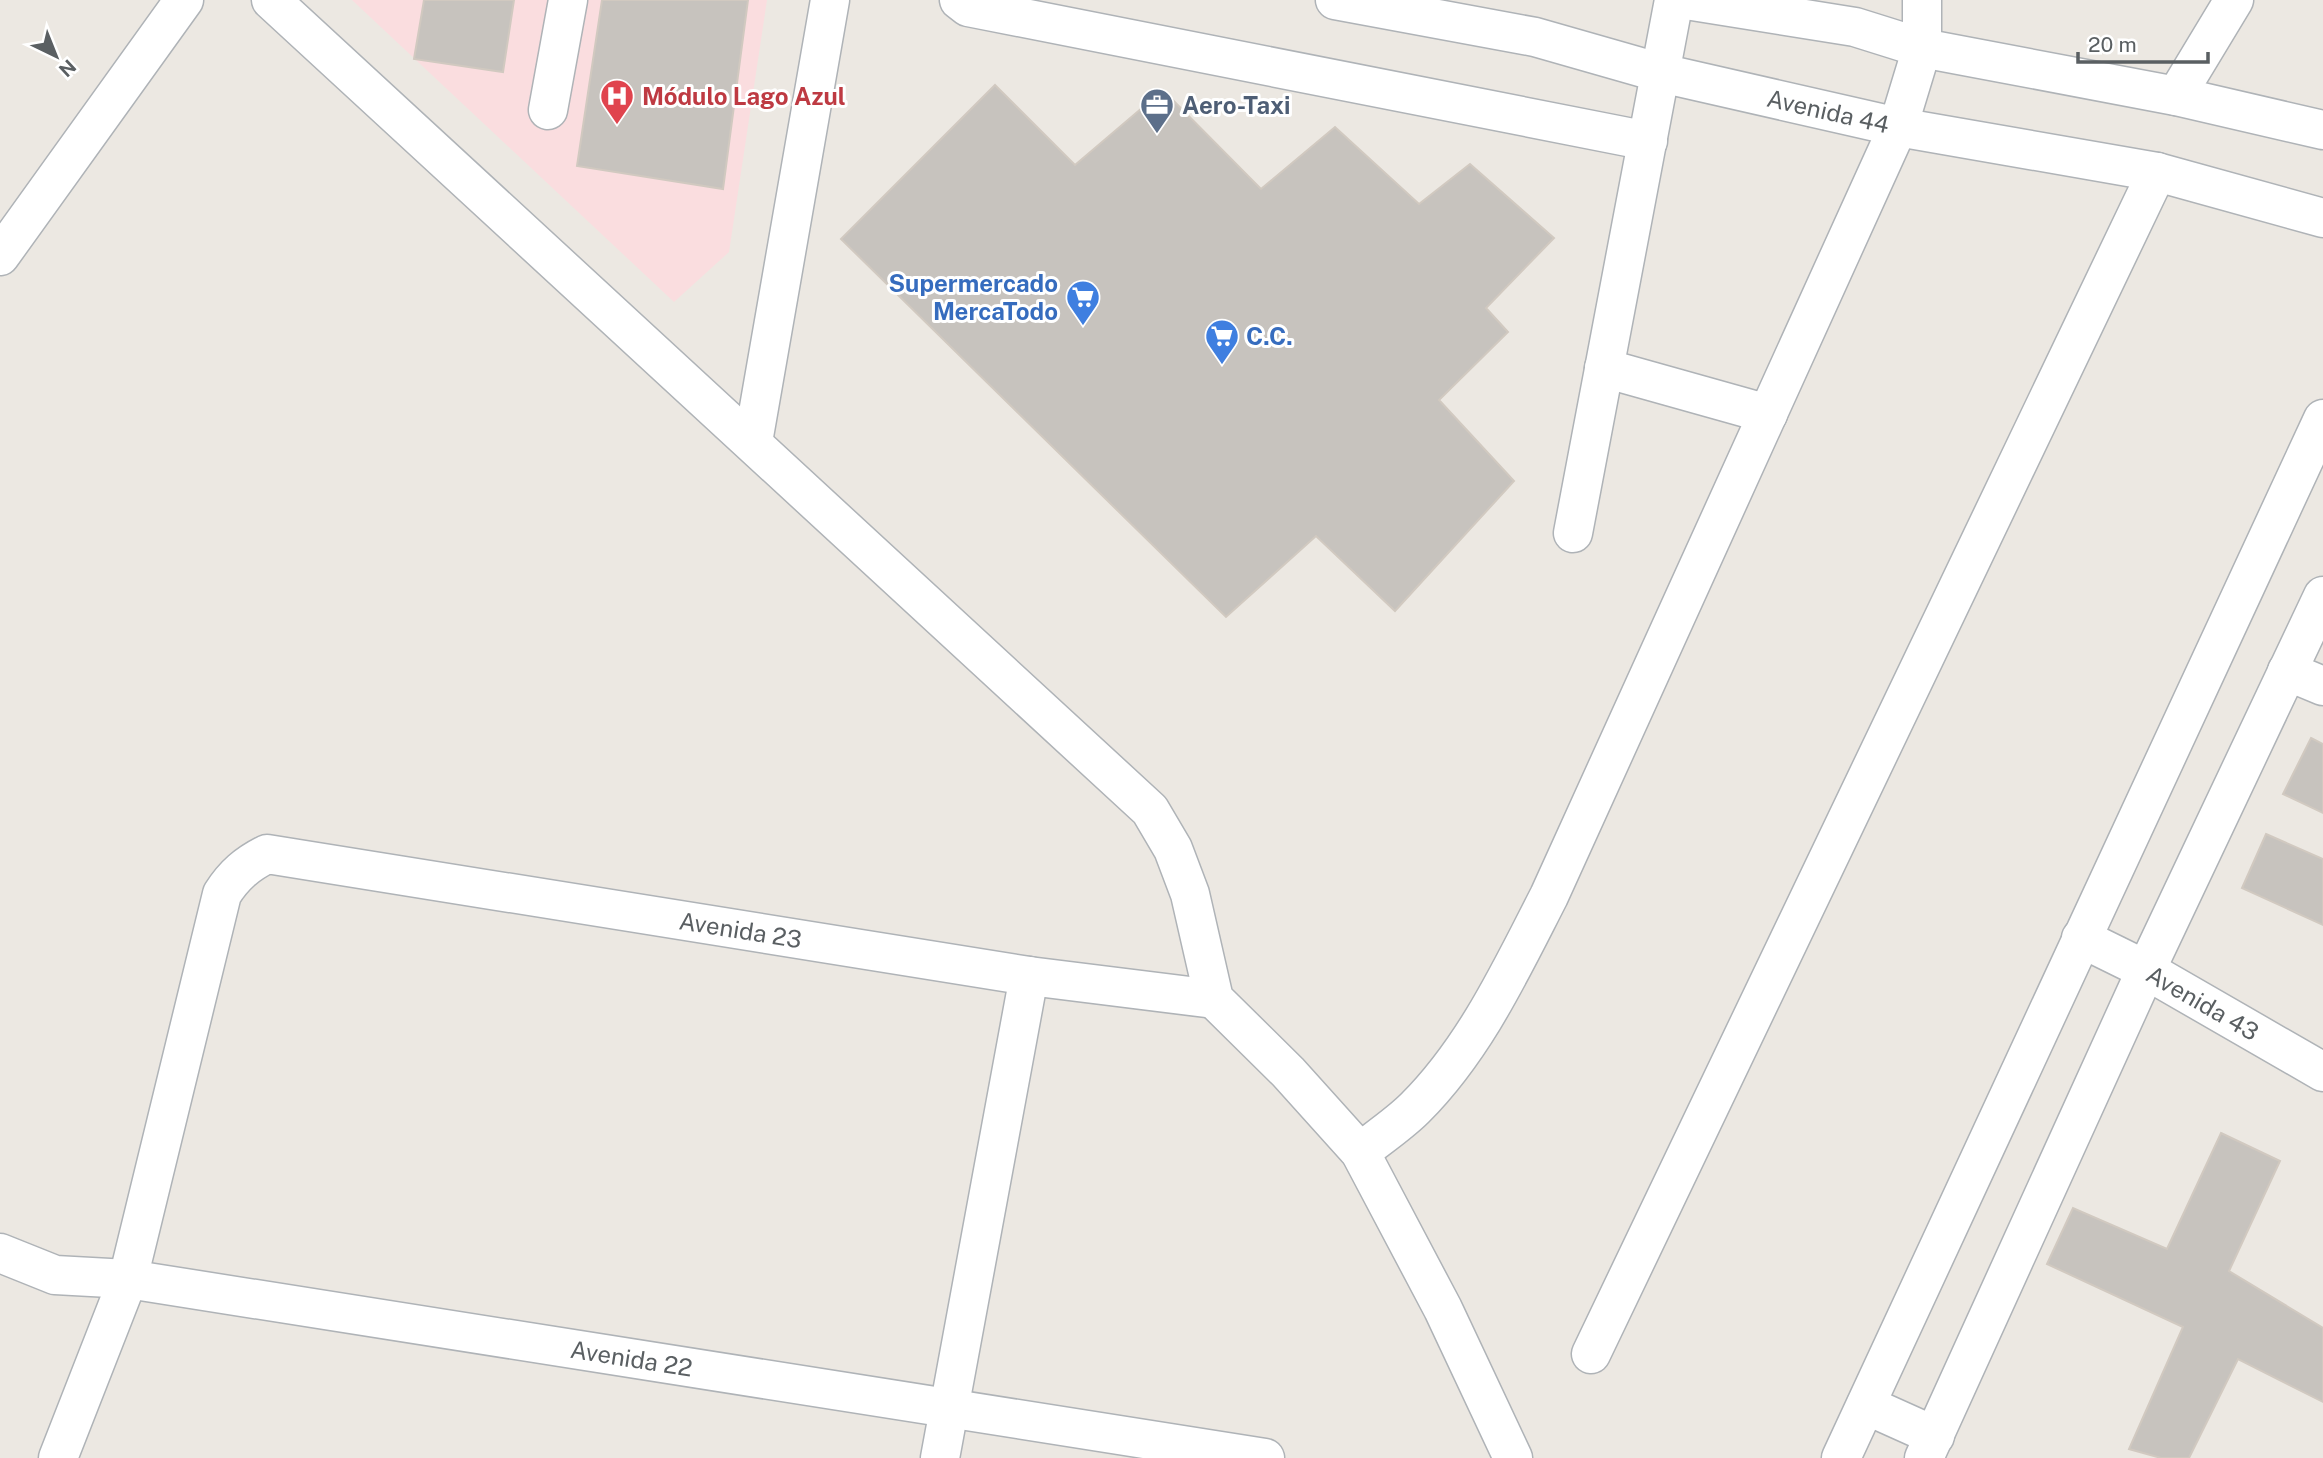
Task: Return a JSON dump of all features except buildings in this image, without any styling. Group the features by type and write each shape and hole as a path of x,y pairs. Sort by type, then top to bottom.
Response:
{"street":[{"path":"0,256 184,0"},
{"path":"271,0 1150,810 1174,849 1190,894 1214,999 1288,1072 1360,1152 1443,1309 1513,1458"},
{"path":"548,110 568,0"},
{"path":"753,442 830,0"},
{"path":"959,0 968,7 1648,141"},
{"name":"Avenida 44","path":"1335,0 1535,37 1661,73 1898,127 2157,172 2323,218"},
{"path":"1573,533 1674,0"},
{"path":"1686,0 1855,27 1922,48 2176,96 2323,130"},
{"path":"1826,0 1855,27"},
{"path":"1360,1152 1414,1110 1456,1062 1497,998 1549,896 1898,127 1922,48 1922,0"},
{"path":"2176,96 2234,0"},
{"path":"1591,1354 2157,172"},
{"path":"1604,368 1768,414"},
{"path":"1841,1458 2323,419"},
{"path":"1866,1405 1930,1447 2146,970 2323,596"},
{"path":"2287,671 2323,686"},
{"name":"Avenida 23","path":"128,1279 222,894 247,864 267,854 1029,976 1214,999"},
{"name":"Avenida 43","path":"2081,938 2146,970 2323,1072"},
{"path":"940,1458 1029,976"},
{"name":"Avenida 22","path":"0,1253 55,1275 128,1279 1265,1458"},
{"path":"58,1458 128,1279"}],"shaded area":[{"name":"Módulo Lago Azul","path":"352,0 767,0 729,252 674,302"}],"place":[{"name":"Módulo Lago Azul","path":"617,126"},
{"name":"Aero-Taxi","path":"1157,135"},
{"name":"Supermercado MercaTodo","path":"1083,327"},
{"name":"C.C.","path":"1222,366"}]}
